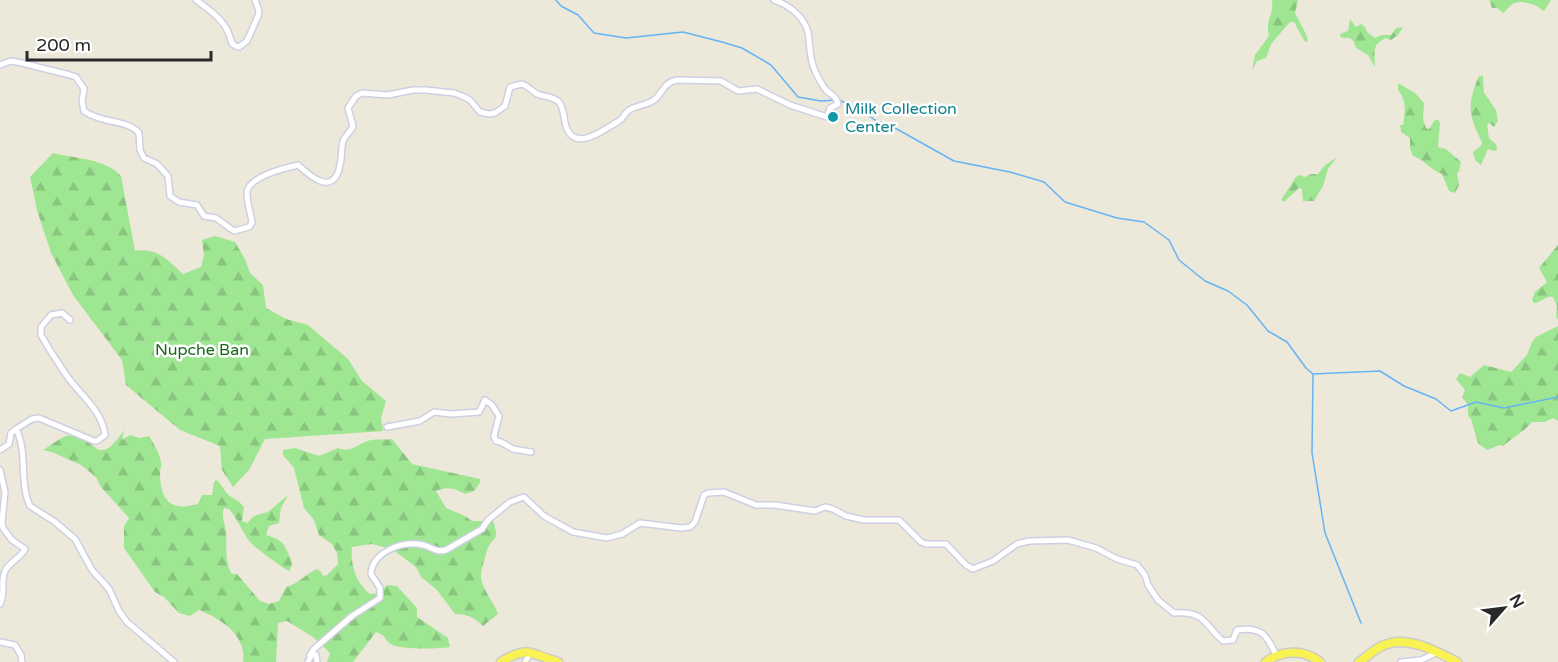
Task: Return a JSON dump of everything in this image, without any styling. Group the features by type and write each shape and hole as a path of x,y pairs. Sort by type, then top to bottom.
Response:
{"main road":[{"path":"1359,662 1379,648 1398,642 1422,646 1457,662"},
{"path":"501,662 520,652 531,652 558,662"},
{"path":"1266,662 1286,652 1309,655 1320,662"}],"street":[{"path":"195,0 222,23 229,32 231,43 238,47 247,41 258,16 259,11 255,0"},
{"path":"0,64 10,61 29,64 76,77 84,89 82,101 84,111 111,122 131,125 139,133 140,150 144,158 165,170 168,176 170,196 173,200 197,205 204,216 216,218 234,231 242,231 252,223 247,195 248,189 258,180 277,170 298,165 310,177 321,183 333,178 340,168 344,139 353,126 348,108 356,96 362,93 388,94 413,90 454,93 470,100 480,112 489,114 505,106 510,87 522,84 539,94 556,100 563,109 568,130 572,135 584,139 592,138 620,121 634,107 650,103 656,99 666,84 677,80 721,81 738,91 757,89 790,105 827,117 830,108 838,104 836,97 828,92 810,60 804,22 791,8 774,0"},
{"path":"0,450 9,444 11,433 32,419 39,418 94,441 105,435 104,423 97,411 68,377 41,335 41,327 51,315 62,313 70,320"},
{"path":"387,427 420,421 434,412 451,414 479,412 485,400 492,405 499,416 494,436 496,441 513,449 531,452"},
{"path":"16,429 22,450 26,493 30,506 55,522 75,539 92,570 109,589 127,622 174,662"},
{"path":"0,470 5,492 3,528 12,540 25,549 5,572 4,594 0,604"},
{"path":"308,662 314,649 352,616 380,597 380,588 370,571 379,557 396,546 419,544 440,552 446,550 482,529 488,520 510,502 524,497 544,516 573,532 592,536 607,538 622,534 640,524 690,527 695,522 704,495 724,492 756,505 775,505 815,511 825,507 846,516 864,520 899,520 921,542 946,544 966,565 973,568 993,561 1017,544 1029,540 1068,540 1084,544 1137,565 1158,600 1174,614 1193,613 1205,620 1223,642 1233,640 1237,630 1260,631 1268,637 1276,655"},
{"path":"0,642 15,645 22,662"},
{"path":"525,662 531,652"},
{"path":"1401,662 1421,660 1438,652"},
{"path":"310,655 316,655 317,662"}],"green space":[{"path":"1272,0 1298,0 1295,13 1308,41 1305,42 1294,22 1290,22 1271,44 1266,58 1257,61 1252,70 1255,55 1269,36 1268,25"},
{"path":"1489,0 1551,0 1544,11 1530,4 1519,2 1503,13 1497,8 1492,8"},
{"path":"1350,19 1356,27 1361,24 1375,38 1391,35 1396,28 1403,27 1391,40 1386,38 1378,43 1375,50 1375,67 1368,55 1356,48 1351,39 1341,38 1340,34 1348,31"},
{"path":"1479,76 1483,76 1484,93 1496,110 1498,121 1494,127 1489,123 1487,125 1489,138 1496,144 1497,150 1488,149 1481,165 1475,160 1473,152 1481,146 1482,142 1474,125 1471,109 1472,94"},
{"path":"1398,83 1415,93 1424,103 1423,119 1426,128 1429,129 1435,120 1440,123 1438,147 1446,149 1461,162 1457,173 1459,185 1455,193 1449,191 1442,174 1413,156 1410,149 1410,138 1401,132 1400,125 1403,125 1405,107 1398,90"},
{"name":"Nupche Ban","path":"53,153 98,162 121,176 135,251 156,253 167,259 183,274 201,267 204,255 202,240 215,236 235,242 250,273 263,285 266,308 286,319 308,325 348,359 362,381 386,401 381,418 383,431 265,439 249,470 233,487 222,470 220,446 180,430 126,385 122,360 73,295 51,253 37,210 30,177"},
{"path":"1337,157 1328,169 1323,186 1314,201 1303,201 1302,189 1299,188 1284,202 1281,200 1296,177 1318,174 1324,166"},
{"path":"1558,245 1558,320 1557,306 1553,297 1536,303 1532,300 1535,292 1547,282 1539,268"},
{"path":"1558,326 1558,421 1553,418 1545,422 1532,422 1503,446 1487,450 1478,443 1468,416 1468,405 1462,397 1465,390 1456,379 1460,373 1470,377 1484,365 1511,372 1527,355 1536,337"},
{"path":"124,430 122,440 130,435 140,438 149,436 160,460 162,490 168,502 174,505 198,504 202,495 212,495 216,480 244,507 242,521 247,523 254,516 268,512 288,495 281,508 279,523 269,526 266,535 284,545 292,562 289,571 250,542 229,509 224,508 223,511 229,569 232,574 237,574 260,601 269,604 279,601 286,587 313,571 317,569 323,576 327,575 338,564 337,553 332,544 319,535 314,520 304,508 294,468 283,455 283,450 295,448 319,456 338,448 352,449 371,440 392,439 412,464 480,479 474,491 465,494 451,488 436,491 446,508 472,521 493,521 496,536 489,546 481,579 498,614 483,626 470,617 455,614 437,590 421,577 416,567 392,549 372,544 352,547 355,573 365,590 370,594 380,593 387,585 397,586 417,608 417,617 448,638 450,647 395,646 376,632 353,662 327,662 330,653 313,637 287,621 278,623 276,662 243,662 241,644 237,636 224,623 199,610 190,616 179,613 164,597 155,592 124,548 124,526 129,518 101,487 96,477 81,465 43,450 71,435 86,440 102,450 115,442"}],"waterway":[{"path":"556,0 561,6 578,15 594,33 626,38 683,32 722,42 742,48 771,65 798,97 821,101 835,100"},
{"path":"839,100 954,161 1010,172 1044,182 1065,202 1117,218 1144,222 1169,240 1179,260 1205,281 1228,291 1247,305 1268,331 1287,342 1313,374 1380,371 1404,386 1436,399 1451,411 1476,402 1504,408 1558,397"},
{"path":"1313,374 1312,453 1325,533 1361,623"}],"place":[{"name":"Milk Collection Center","path":"833,117"}]}
